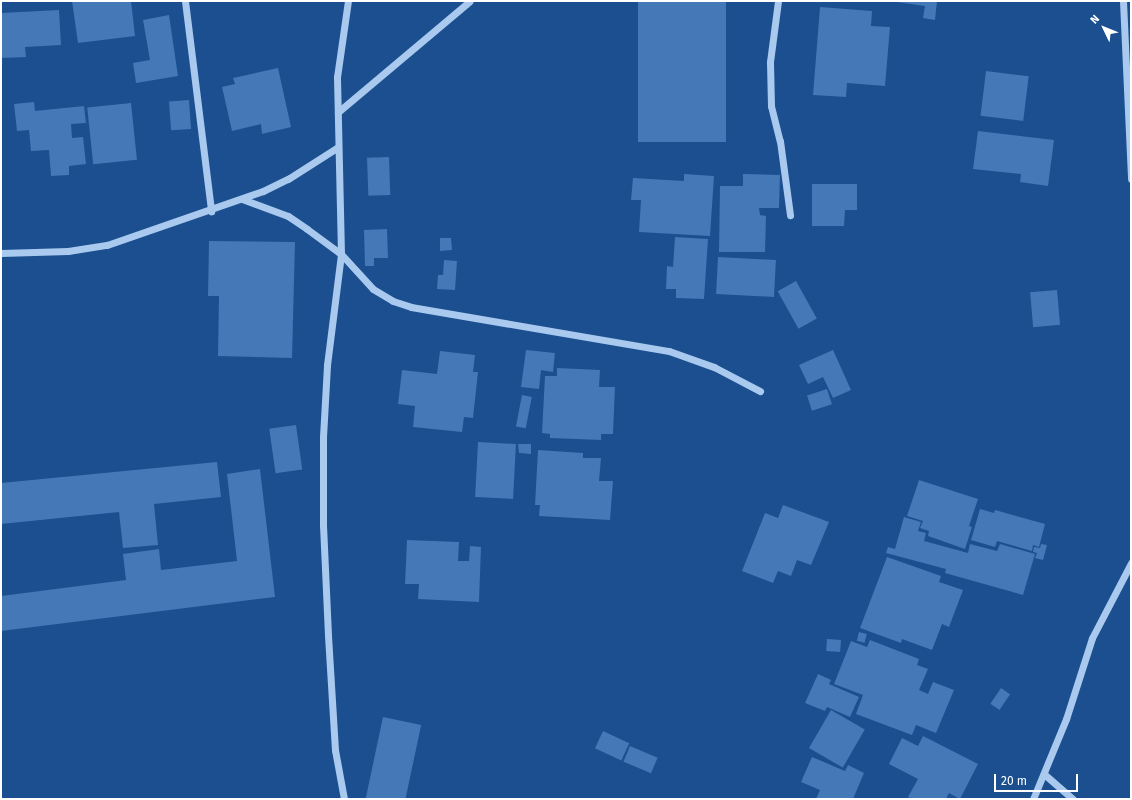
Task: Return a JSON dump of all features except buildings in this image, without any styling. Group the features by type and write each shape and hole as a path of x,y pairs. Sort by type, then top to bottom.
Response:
{"street":[{"path":"185,1 211,211"},
{"path":"344,799 335,750 323,526 323,436 327,365 341,254 337,77 348,1"},
{"path":"338,112 470,1"},
{"path":"778,1 770,62 771,106 780,141 790,215"},
{"path":"1123,1 1131,179"},
{"path":"1,253 68,251 107,245 211,211 288,180 338,147"},
{"path":"242,199 288,216 341,254 373,289 393,301 411,307 669,351 714,367 760,391"},
{"path":"1033,799 1066,719 1092,638 1131,563"},
{"path":"1044,774 1073,799"}]}
